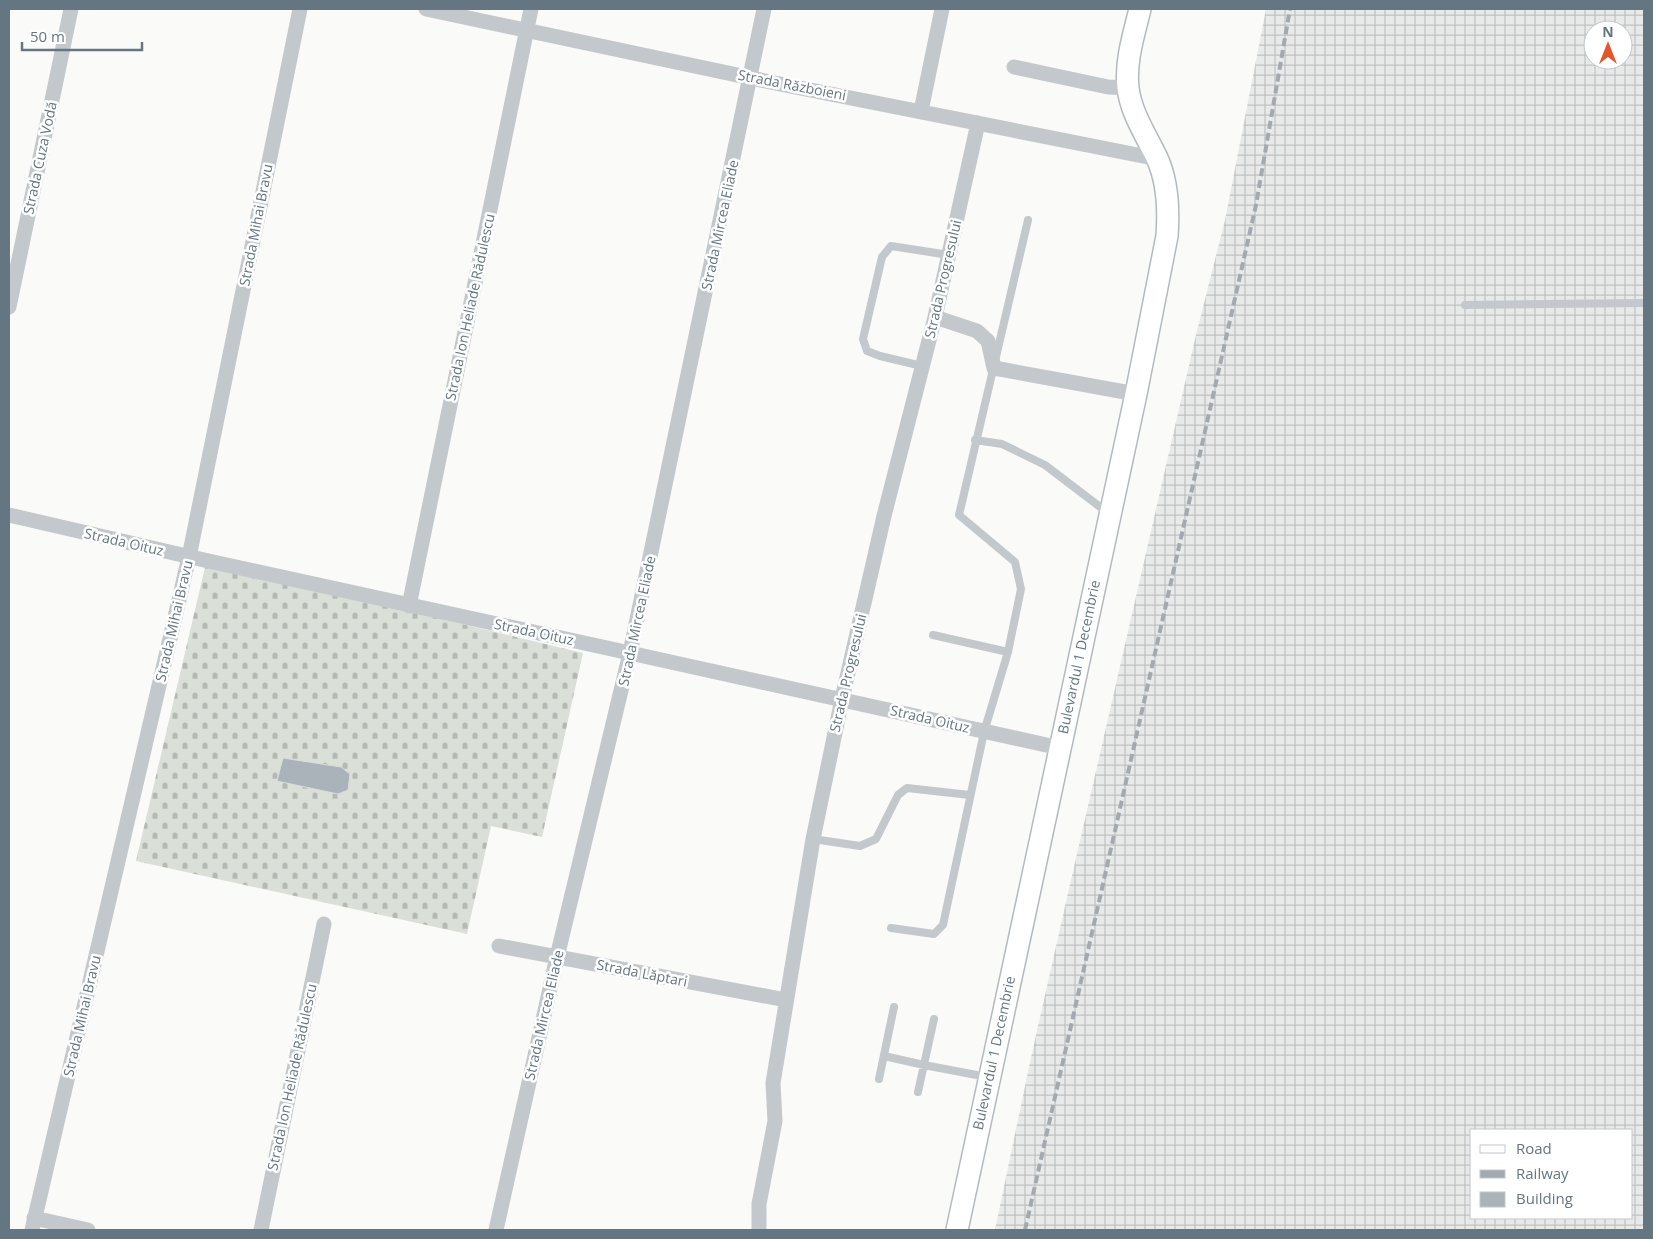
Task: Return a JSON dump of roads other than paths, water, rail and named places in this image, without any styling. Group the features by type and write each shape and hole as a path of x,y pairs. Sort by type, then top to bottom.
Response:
{"street":[{"name":"Strada Cuza Vodă","path":"9,308 71,9"},
{"name":"Strada Mihai Bravu","path":"33,1224 189,557 300,9"},
{"name":"Strada Războieni","path":"426,9 1158,159"},
{"name":"Strada Ion Heliade Rădulescu","path":"409,606 531,9"},
{"name":"Strada Mircea Eliade","path":"496,1230 630,653 764,9"},
{"path":"922,111 942,9"},
{"name":"Bulevardul 1 Decembrie","path":"957,1230 1136,394 1167,236 1169,212 1167,190 1158,159 1134,111 1128,88 1128,62 1140,9"},
{"path":"1014,67 1108,87 1128,88"},
{"name":"Strada Progresului","path":"758,1230 759,1204 775,1121 773,1083 813,839 842,699 882,526 935,317 978,123"},
{"path":"935,317 977,331 988,341 994,368 1136,394"},
{"name":"Strada Oituz","path":"9,515 409,606 1060,748"},
{"name":"Strada Ion Heliade Rădulescu","path":"260,1230 324,924"},
{"name":"Strada Lăptari","path":"499,946 786,1000"},
{"path":"33,1224 88,1230"}],"lane":[{"path":"891,928 934,934 943,925 984,732 1008,652 1021,589 1015,562 959,515 975,440 994,368 1028,220"},
{"path":"922,366 880,356 868,351 864,339 882,257 891,246 949,255"},
{"path":"1466,304 1644,303"},
{"path":"975,440 1002,444 1045,465 1109,514"},
{"path":"933,635 1008,652"},
{"path":"813,839 860,846 876,839 898,795 907,788 970,794"},
{"path":"879,1079 894,1006"},
{"path":"918,1092 934,1019"},
{"path":"884,1056 989,1078"}],"railway":[{"path":"1025,1230 1256,205 1290,9"}]}
